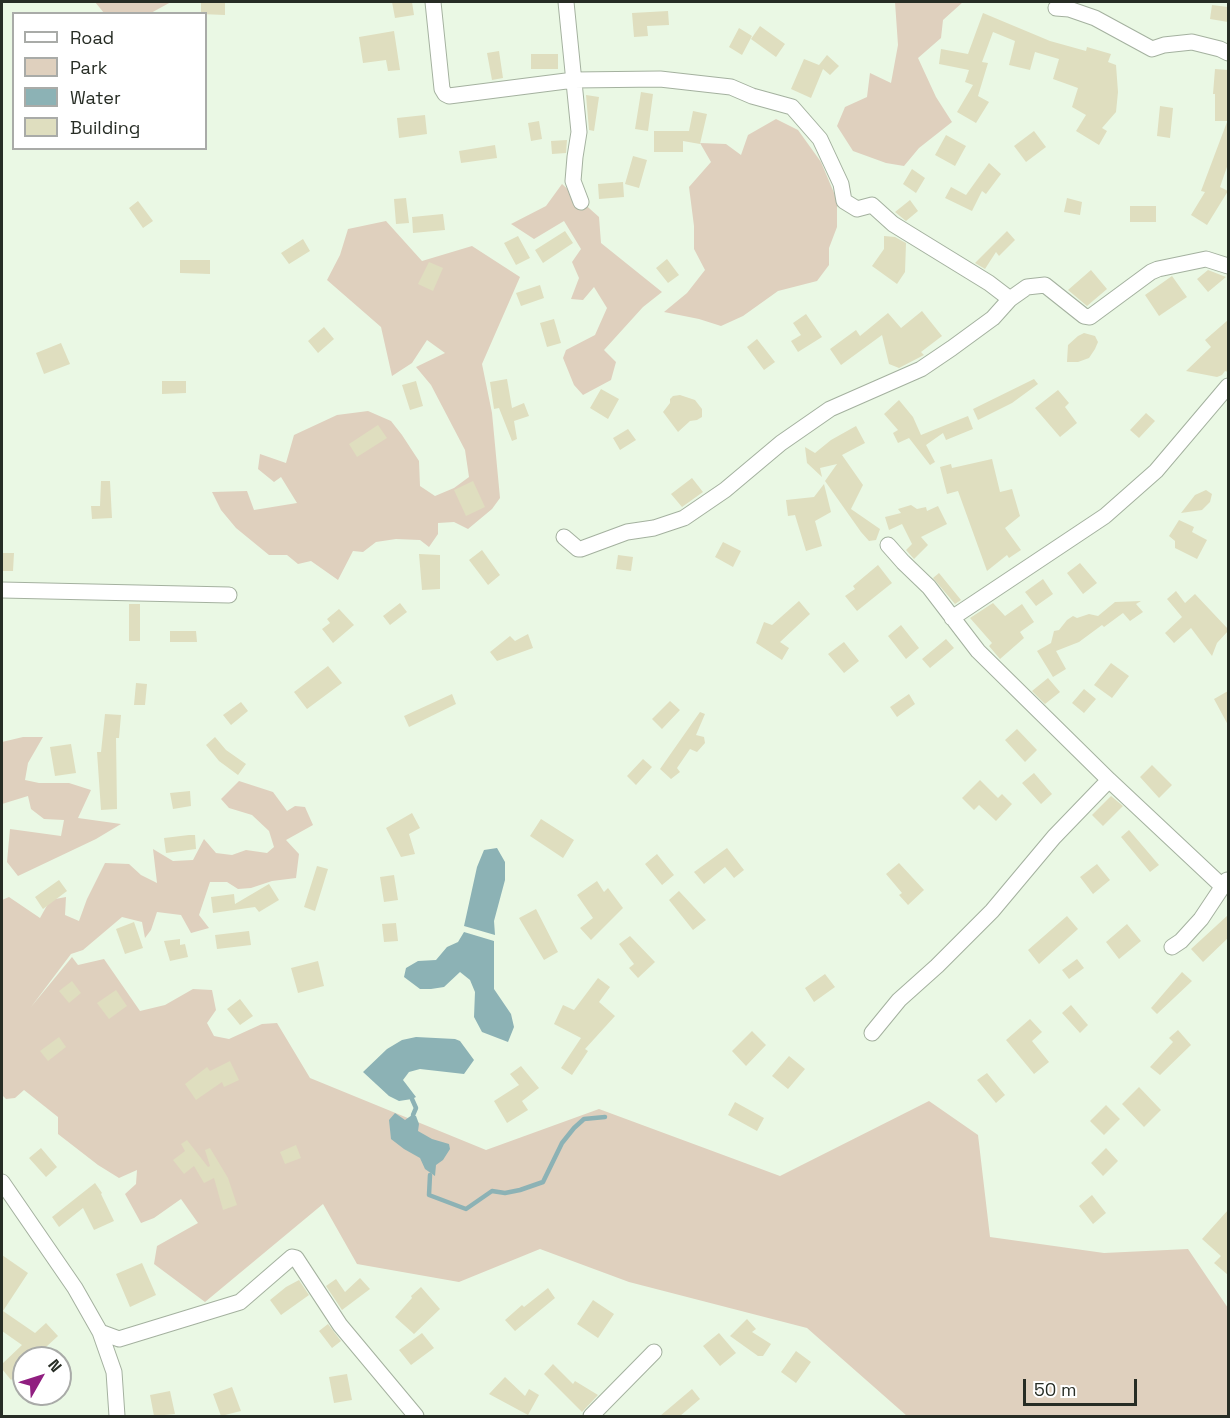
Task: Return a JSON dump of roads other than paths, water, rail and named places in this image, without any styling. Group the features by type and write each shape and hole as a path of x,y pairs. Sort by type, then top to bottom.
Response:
{"street":[{"path":"433,2 442,89 445,94 449,96 573,80 660,79 731,87 752,96 794,107 820,139 841,184 844,201 857,209 872,205 876,211 902,230 989,283 1010,299"},
{"path":"566,2 579,132 574,159 574,184 581,202"},
{"path":"1056,8 1069,9 1095,18 1152,49 1164,45 1192,42 1228,53"},
{"path":"564,537 581,549 627,532 654,528 684,518 725,490 781,443 830,410 921,369 993,318 1010,299 1027,287 1045,285 1084,316 1090,317 1158,269 1206,260 1228,266"},
{"path":"952,618 1106,516 1156,471 1228,386"},
{"path":"888,545 929,587 978,651 1109,780 1226,883 1201,919 1181,941 1172,947"},
{"path":"2,590 229,595"},
{"path":"872,1034 899,1000 992,911 1054,837 1109,780"},
{"path":"2,1182 75,1288 100,1332 114,1372 117,1416"},
{"path":"100,1332 119,1339 240,1302 292,1257 296,1258 340,1325 416,1416"},
{"path":"591,1416 654,1352"}],"water":[{"path":"497,848 505,862 505,880 494,921 495,935 464,926 477,867 484,850"},
{"path":"464,932 494,941 494,989 511,1014 514,1027 508,1042 482,1032 474,1017 475,992 470,980 460,972 444,987 431,989 420,989 404,977 406,968 418,961 436,960 447,947 458,942"},
{"path":"416,1037 455,1039 460,1041 474,1060 464,1074 420,1069 409,1072 403,1080 416,1097 399,1101 389,1096 363,1072 387,1049 402,1040"},
{"path":"395,1113 405,1120 412,1115 416,1116 419,1124 418,1131 432,1139 449,1144 450,1149 443,1160 436,1165 435,1176 425,1169 420,1158 391,1139 389,1120"}],"waterway":[{"path":"412,1099 416,1108 413,1115"},
{"path":"430,1175 429,1195 466,1209 492,1191 505,1193 543,1182 562,1143 574,1128 584,1119 605,1117"}]}
